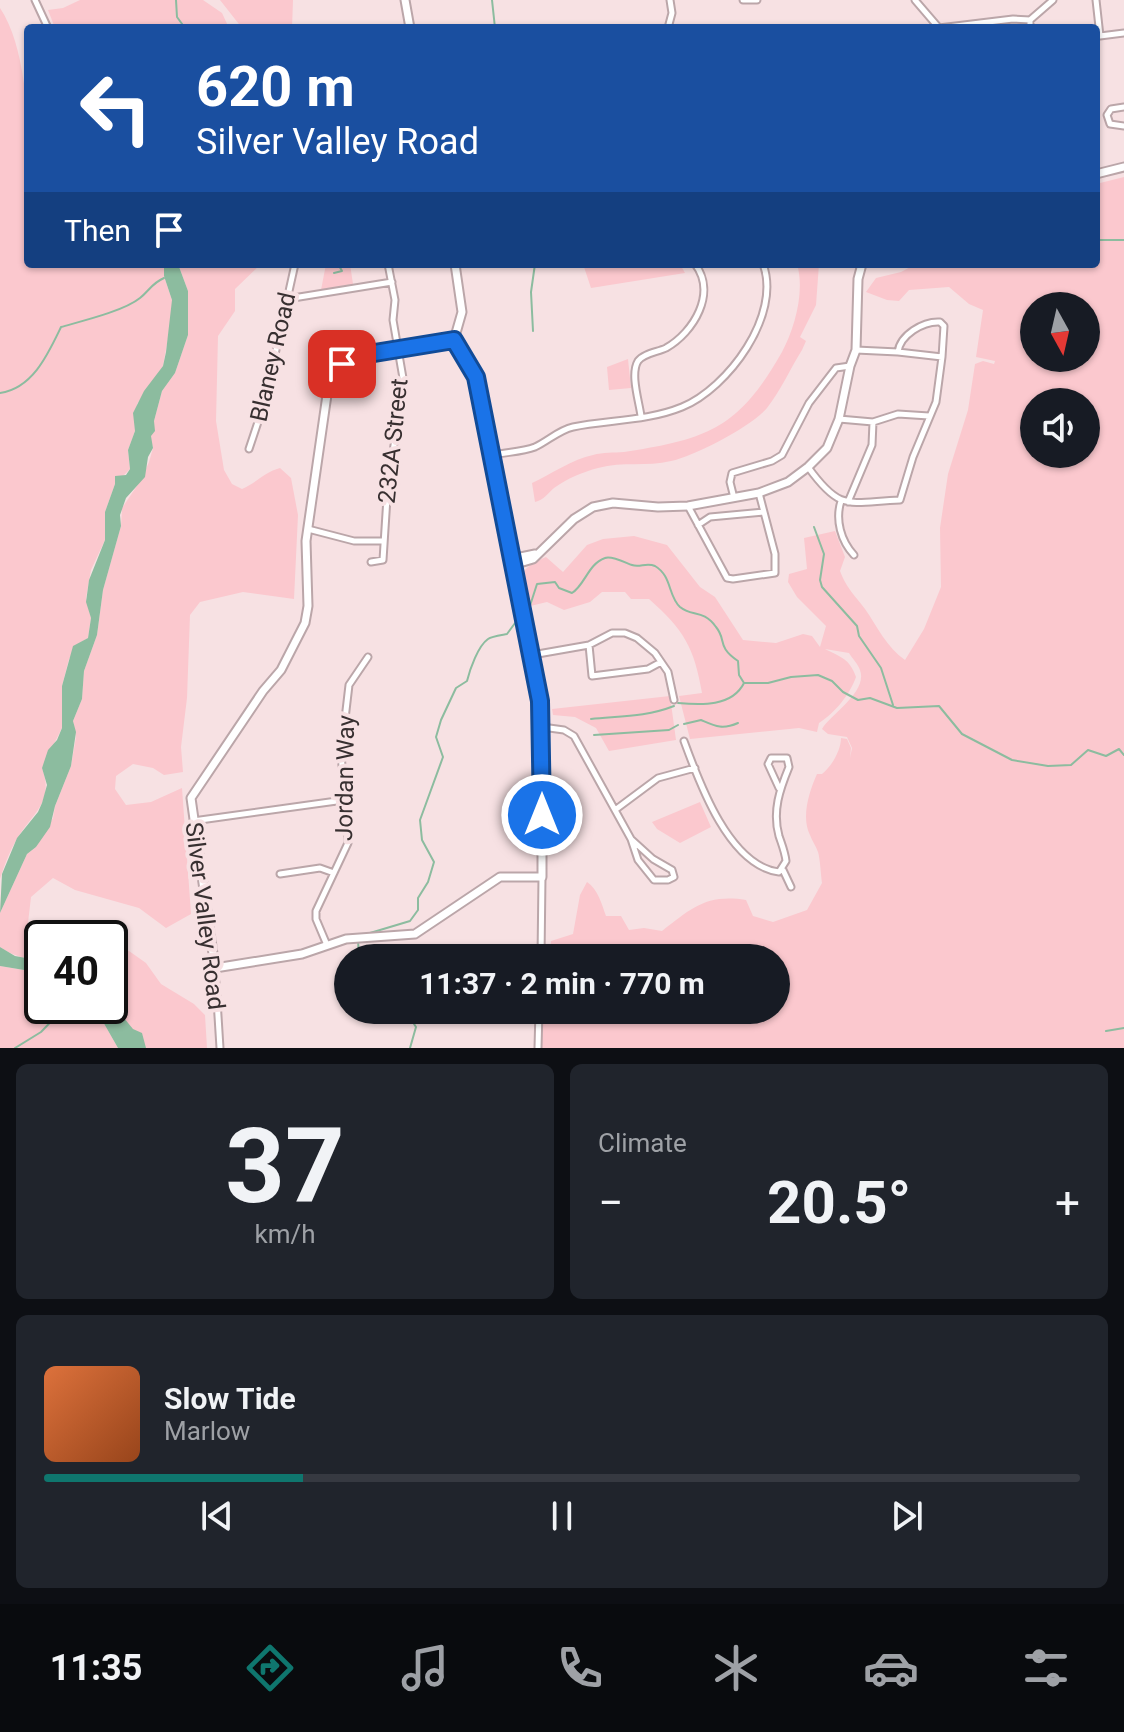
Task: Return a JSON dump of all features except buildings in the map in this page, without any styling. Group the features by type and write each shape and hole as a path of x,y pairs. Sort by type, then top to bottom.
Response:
{"street":[{"path":"35,0 46,24"},
{"path":"405,0 409,24"},
{"path":"669,24 672,13 670,0"},
{"path":"743,0 757,0"},
{"path":"915,0 936,24"},
{"path":"980,24 1030,20 1053,0"},
{"path":"1096,0 1099,24"},
{"path":"1100,36 1124,33"},
{"path":"1124,107 1111,109 1107,115 1110,124 1124,126"},
{"path":"1100,173 1124,167"},
{"name":"Blaney Road","path":"249,449 264,404 294,268"},
{"name":"232A Street","path":"371,562 383,560 388,482 404,384 389,268"},
{"path":"456,268 462,304 461,322 454,340 476,377 540,701 541,944"},
{"path":"641,416 635,373 637,362 676,340 700,310 704,284 697,268"},
{"path":"492,455 532,448 569,428 666,413 700,398 742,354 757,331 764,314 767,291 764,268"},
{"path":"512,562 533,559 574,519 593,507 613,503 688,506 734,498 788,482 808,467 827,448 839,419 856,350 861,268"},
{"path":"287,299 392,282"},
{"path":"808,467 826,492 844,502 900,500 936,402 945,329 942,323 937,321 902,338 898,352"},
{"name":"Silver Valley Road","path":"220,1048 215,968 191,801 194,791 281,670 305,623 308,606 308,529 329,381 342,364 356,356 454,340"},
{"path":"856,350 942,357"},
{"path":"734,498 730,482 732,473 782,455 818,391 836,368 850,366"},
{"path":"839,419 873,422 898,414 929,416"},
{"path":"854,555 846,547 838,517 872,445 873,422"},
{"path":"688,506 727,578 775,573 775,554 759,493"},
{"path":"698,525 710,517 764,512"},
{"path":"308,529 354,541 383,541"},
{"path":"532,655 589,645 612,633 625,633 637,638 655,653 668,672 674,700"},
{"path":"589,645 592,676 648,669 661,662"},
{"name":"Jordan Way","path":"327,945 316,919 316,911 348,843 341,759 348,690 351,680 368,657"},
{"path":"542,727 564,730 574,736 631,839 638,860 652,879 668,880 674,877 672,870 653,859 631,839"},
{"path":"684,741 728,836 746,856 764,869 783,870"},
{"path":"779,788 768,764 771,758 787,758 789,767 779,788 777,824 786,858 783,870 791,887"},
{"path":"615,810 658,778 695,768"},
{"path":"193,821 344,800"},
{"path":"280,874 320,868 334,873"},
{"path":"215,968 293,956 351,938 415,934 500,877 542,877"},
{"path":"538,1048 539,1024"}],"shaded area":[{"path":"80,0 203,0 222,13 227,24 53,24 48,10 63,8"},
{"path":"220,0 293,0 292,24 239,24"},
{"path":"0,8 12,33 24,85 24,268 164,268 172,300 172,316 163,366 137,404 135,431 128,450 130,469 115,484 105,512 105,540 91,570 86,598 91,618 88,638 78,644 69,659 62,686 62,728 42,768 45,795 15,842 0,879"},
{"path":"1124,177 1124,1048 538,1048 540,1024 790,1024 790,944 551,944 551,941 573,934 580,895 587,882 597,893 606,916 621,916 629,930 644,928 662,931 700,905 720,899 746,900 753,916 773,922 807,910 822,883 819,855 807,828 809,796 817,774 822,774 835,758 841,738 847,739 851,748 850,758 852,748 847,737 828,734 822,729 859,686 859,668 849,653 825,649 848,662 856,677 841,703 819,723 817,732 799,728 690,739 679,696 702,693 699,677 686,640 661,610 649,599 631,599 625,592 602,592 590,602 564,610 547,602 526,607 522,575 529,566 546,557 563,572 587,545 603,539 634,536 667,545 700,587 715,597 743,640 776,643 803,634 812,636 820,647 826,626 797,597 788,582 789,574 807,569 804,538 835,531 845,557 840,571 845,582 888,643 905,660 924,629 941,587 940,528 948,474 968,410 975,364 983,361 994,364 995,361 976,357 983,310 969,304 949,287 909,290 899,301 887,300 866,292 876,278 908,268 1100,268 1100,183"},
{"path":"164,268 179,268 188,291 188,335 175,373 162,391 145,477 126,498 120,515 121,526 103,590 97,635 84,671 82,699 73,721 76,732 71,766 50,827 27,854 0,913 2,874 17,838 38,812 47,785 42,768 48,750 62,728 62,686 73,646 88,638 91,618 86,602 89,580 105,540 105,512 115,476 126,475 130,469 128,450 135,431 133,413 144,391 163,366 172,300"},
{"path":"179,268 257,268 235,289 235,311 218,336 216,421 224,470 232,484 242,489 280,468 291,478 298,515 294,599 243,592 200,602 190,615 187,698 181,747 183,772 164,775 153,768 133,764 116,776 115,789 126,805 151,802 182,788 191,914 166,928 139,908 75,890 53,878 31,897 28,920 24,920 24,958 0,947 0,913 27,854 36,847 53,818 71,766 76,737 73,721 82,699 84,671 97,635 103,590 121,526 122,508 149,462 153,448 150,436 162,391 175,373 188,335 188,291"},
{"path":"325,268 351,268 353,284 321,290"},
{"path":"584,268 682,268 685,273 591,288"},
{"path":"798,268 819,268 816,305 800,337 806,341 777,394 760,415 694,453 662,463 607,466 592,470 565,481 535,502 532,483 578,460 597,454 678,442 700,435 735,414 766,378 787,342 795,321"},
{"path":"628,359 631,388 609,390 607,367"},
{"path":"670,696 676,740 609,751 596,728 575,717 553,715 552,709"},
{"path":"700,802 711,827 680,843 657,829 652,822"},
{"path":"0,947 24,958 24,970 0,966"},
{"path":"128,951 146,963 161,984 194,1004 205,1015 207,1048 146,1048 128,1024"},
{"path":"0,966 24,970 24,1024 104,1024 118,1048 0,1048"},
{"path":"128,1023 142,1033 146,1048 118,1048 104,1024"}],"waterway":[{"path":"176,0 177,17 182,24"},
{"path":"492,0 495,24"},
{"path":"1100,240 1124,240"},
{"path":"334,273 342,271 340,268"},
{"path":"533,331 531,292 534,268"},
{"path":"0,393 12,390 30,377 45,358 61,327 124,307 164,278"},
{"path":"814,527 824,554 820,580 822,587 857,626 859,636 881,668 893,705"},
{"path":"527,615 537,584 555,582 559,588 572,593 594,565 608,557 635,566 652,565 664,575 680,607 702,615 716,627 724,647 738,661 739,675 744,683 768,683 818,675 858,700 870,698 897,708 939,706 962,734 1012,760 1048,766 1071,765 1088,750 1106,756 1119,749 1124,755"},
{"path":"370,933 410,921 418,910 418,898 428,882 434,862 422,840 420,820 443,757 436,737 441,720 456,688 467,681 484,642 507,634 518,619"},
{"path":"678,703 715,703 732,697 744,683"},
{"path":"591,719 643,714 674,706"},
{"path":"684,724 701,720 719,726 738,723"},
{"path":"594,735 669,730 678,725"},
{"path":"358,940 358,944"},
{"path":"15,1048 49,1024"},
{"path":"410,1048 416,1027 414,1024"},
{"path":"1106,1031 1124,1028"}],"route":[{"path":"342,364 356,356 454,340 476,377 540,701 542,815"}]}
